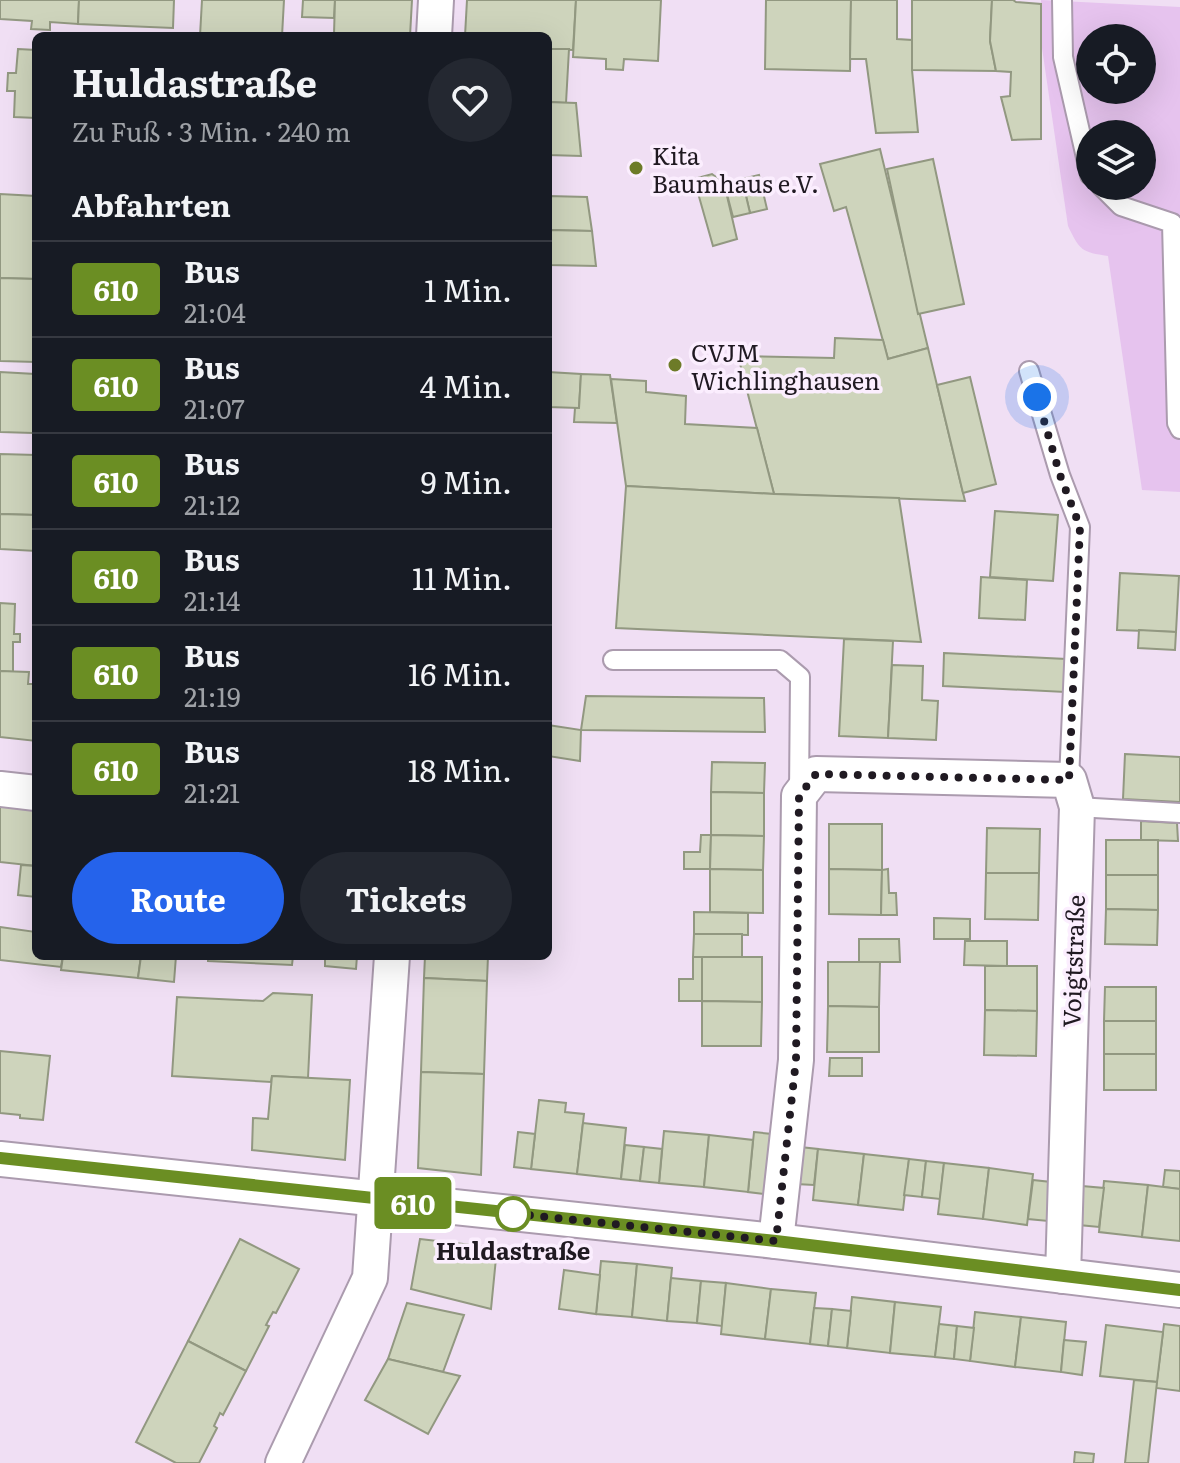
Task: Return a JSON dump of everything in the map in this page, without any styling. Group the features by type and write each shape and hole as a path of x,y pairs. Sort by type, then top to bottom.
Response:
{"street":[{"path":"434,32 436,0"},
{"path":"776,1241 796,1060 799,796 816,774 936,776 1073,793"},
{"path":"0,789 32,793"},
{"name":"Voigtstraße","path":"1063,1276 1073,793"},
{"path":"283,1463 370,1278 392,960"},
{"path":"0,1159 776,1241 1180,1290"}],"lane":[{"path":"1062,0 1063,57 1077,120"},
{"path":"1115,200 1121,206 1172,223 1177,423 1180,429"},
{"path":"1029,371 1060,475 1080,527 1073,793 1180,813"},
{"path":"613,660 780,660 800,677 799,796"}],"shaded area":[{"path":"1041,0 1180,7 1180,492 1142,490 1108,256 1083,249 1068,226 1042,48"}],"building":[{"path":"0,0 79,0 78,24 50,22 50,30 31,29 32,21 0,19"},
{"path":"79,0 174,0 173,28 78,24"},
{"path":"202,0 284,0 282,32 200,32"},
{"path":"303,0 335,0 334,18 302,17"},
{"path":"335,0 412,0 410,32 334,32"},
{"path":"467,0 576,0 573,50 552,49 552,32 465,32"},
{"path":"576,0 661,0 658,61 624,59 623,70 606,69 606,59 573,57"},
{"path":"766,0 851,0 850,71 765,69"},
{"path":"851,0 897,0 897,39 912,40 918,132 876,133 866,59 850,59"},
{"path":"912,0 992,0 990,41 996,71 912,70"},
{"path":"992,0 1041,4 1041,139 1012,140 1001,97 1010,96 1011,72 996,71 990,41"},
{"path":"18,49 32,50 32,118 14,117 15,91 7,91 8,73 16,73"},
{"path":"552,49 569,49 566,103 552,102"},
{"path":"552,102 576,103 581,156 552,155"},
{"path":"880,149 928,348 888,359 846,207 834,211 820,164"},
{"path":"933,159 964,304 918,314 887,169"},
{"path":"712,174 724,183 737,239 713,246 694,179"},
{"path":"759,175 767,209 750,213 742,179"},
{"path":"742,179 750,213 733,217 724,183"},
{"path":"0,194 32,196 32,279 0,278"},
{"path":"552,196 587,197 592,231 552,230"},
{"path":"552,230 592,231 596,266 552,265"},
{"path":"0,278 32,279 32,362 0,361"},
{"path":"835,338 883,340 888,359 928,348 965,501 774,494 738,356 834,358"},
{"path":"0,372 32,374 32,433 0,432"},
{"path":"552,372 581,374 579,408 552,407"},
{"path":"581,374 610,375 617,423 574,422 575,408 579,408"},
{"path":"970,377 996,484 963,493 937,385"},
{"path":"611,379 646,381 646,392 686,396 685,424 757,428 774,494 626,486"},
{"path":"0,454 32,455 32,515 0,514"},
{"path":"626,486 899,498 921,642 616,628"},
{"path":"995,511 1058,515 1053,581 990,577"},
{"path":"0,514 32,515 32,551 0,549"},
{"path":"1120,573 1179,576 1176,632 1117,630"},
{"path":"981,577 1027,580 1025,620 979,618"},
{"path":"0,603 15,604 14,634 20,634 20,642 13,642 13,672 0,671"},
{"path":"1139,630 1176,632 1175,650 1138,648"},
{"path":"844,639 893,641 888,738 839,736"},
{"path":"944,653 1066,659 1065,692 943,686"},
{"path":"892,665 923,666 922,700 938,701 936,740 888,738"},
{"path":"0,671 29,672 28,684 32,684 32,741 0,737"},
{"path":"586,696 764,698 765,732 581,730"},
{"path":"552,726 581,730 580,761 552,757"},
{"path":"1125,754 1180,757 1180,802 1123,799"},
{"path":"712,762 765,763 764,793 711,792"},
{"path":"711,792 764,793 764,836 711,835"},
{"path":"0,806 32,810 32,866 0,862"},
{"path":"1141,821 1177,823 1178,841 1141,840"},
{"path":"829,824 882,824 882,870 829,869"},
{"path":"987,828 1040,829 1039,873 986,873"},
{"path":"701,835 711,835 710,869 684,869 684,852 700,852"},
{"path":"711,835 764,836 763,870 710,869"},
{"path":"1106,840 1158,840 1158,875 1106,875"},
{"path":"21,865 32,866 32,897 18,895"},
{"path":"710,869 763,870 763,913 710,912"},
{"path":"829,869 882,870 881,915 829,914"},
{"path":"888,869 889,893 896,893 897,915 881,915 882,870"},
{"path":"986,873 1039,873 1038,920 985,919"},
{"path":"1106,875 1158,875 1158,910 1106,909"},
{"path":"1106,909 1158,910 1157,945 1105,944"},
{"path":"694,912 748,913 748,935 694,934"},
{"path":"934,918 970,919 970,939 934,939"},
{"path":"0,927 32,931 32,960 62,960 61,967 0,960"},
{"path":"694,934 742,934 742,957 693,957"},
{"path":"859,939 899,939 900,962 859,962"},
{"path":"965,941 1007,941 1007,966 964,965"},
{"path":"693,957 702,957 702,1001 679,1001 679,979 693,979"},
{"path":"702,957 762,957 762,1002 702,1001"},
{"path":"62,960 140,960 138,978 61,970"},
{"path":"140,960 176,960 174,982 138,978"},
{"path":"208,960 293,960 292,965"},
{"path":"325,960 357,960 356,969 325,966"},
{"path":"425,960 488,960 487,981 424,978"},
{"path":"828,962 880,962 879,1007 828,1006"},
{"path":"985,966 1037,966 1037,1011 985,1010"},
{"path":"424,978 487,981 484,1074 421,1072"},
{"path":"1105,987 1156,987 1156,1021 1104,1021"},
{"path":"273,993 312,995 308,1078 272,1076 271,1082 172,1076 177,997 263,1001"},
{"path":"702,1001 762,1002 761,1046 702,1046"},
{"path":"828,1006 879,1007 879,1052 827,1052"},
{"path":"985,1010 1037,1011 1036,1056 984,1055"},
{"path":"1104,1021 1156,1021 1156,1054 1104,1054"},
{"path":"0,1051 50,1056 43,1120 0,1113"},
{"path":"1104,1054 1156,1054 1156,1090 1104,1090"},
{"path":"830,1058 862,1058 862,1076 829,1076"},
{"path":"421,1072 484,1074 481,1175 418,1168"},
{"path":"272,1076 350,1080 345,1160 252,1150 253,1118 268,1119"},
{"path":"539,1100 566,1103 565,1112 584,1114 577,1174 531,1169"},
{"path":"583,1123 626,1128 621,1179 577,1174"},
{"path":"664,1131 709,1135 704,1187 659,1183"},
{"path":"518,1132 535,1134 531,1169 514,1167"},
{"path":"754,1132 772,1134 765,1194 748,1192"},
{"path":"709,1135 753,1140 748,1192 704,1187"},
{"path":"625,1145 644,1147 640,1181 621,1179"},
{"path":"644,1147 662,1149 659,1183 640,1181"},
{"path":"800,1147 818,1149 814,1185 796,1184"},
{"path":"818,1149 864,1154 858,1205 813,1200"},
{"path":"864,1154 909,1159 903,1210 858,1205"},
{"path":"909,1159 926,1161 922,1197 904,1195"},
{"path":"926,1161 944,1163 940,1199 922,1197"},
{"path":"944,1163 989,1168 983,1219 938,1214"},
{"path":"989,1168 1033,1174 1027,1225 983,1219"},
{"path":"1165,1170 1180,1171 1180,1189 1163,1187"},
{"path":"1033,1180 1051,1182 1048,1221 1028,1219"},
{"path":"1104,1181 1148,1185 1142,1237 1099,1232"},
{"path":"1148,1185 1180,1189 1180,1241 1142,1237"},
{"path":"1082,1186 1104,1188 1099,1227 1079,1225"},
{"path":"240,1239 299,1269 276,1313 273,1312 266,1325 269,1326 246,1371 188,1341"},
{"path":"420,1239 497,1248 491,1309 411,1289"},
{"path":"601,1261 637,1264 632,1317 596,1314"},
{"path":"637,1264 672,1268 667,1321 632,1317"},
{"path":"564,1270 600,1275 596,1314 559,1309"},
{"path":"671,1278 701,1281 697,1323 667,1321"},
{"path":"701,1281 726,1283 722,1326 697,1323"},
{"path":"726,1283 771,1289 765,1339 721,1334"},
{"path":"771,1289 816,1293 810,1344 765,1339"},
{"path":"852,1297 895,1302 890,1353 847,1348"},
{"path":"895,1302 941,1307 935,1357 890,1353"},
{"path":"407,1303 464,1315 443,1372 388,1359"},
{"path":"814,1308 832,1309 828,1346 810,1344"},
{"path":"832,1309 851,1311 847,1348 828,1346"},
{"path":"975,1312 1021,1317 1015,1367 970,1361"},
{"path":"1021,1317 1066,1322 1061,1372 1015,1367"},
{"path":"939,1324 957,1326 954,1359 935,1357"},
{"path":"1164,1324 1180,1326 1180,1391 1156,1388"},
{"path":"1106,1325 1163,1332 1157,1382 1100,1376"},
{"path":"957,1326 974,1328 970,1361 954,1359"},
{"path":"1064,1340 1086,1342 1082,1375 1061,1372"},
{"path":"188,1341 246,1371 223,1415 220,1413 214,1426 217,1428 199,1463 176,1463 136,1442"},
{"path":"388,1359 460,1376 428,1434 365,1400"},
{"path":"1134,1380 1157,1382 1148,1463 1125,1463"},
{"path":"1075,1452 1094,1454 1093,1463 1074,1463"}],"bus line":[{"name":"610","path":"0,1158 776,1241 1180,1290"}],"place":[{"name":"Kita Baumhaus e.V.","path":"636,168"},
{"name":"CVJM Wichlinghausen","path":"675,365"},
{"name":"Huldastraße","path":"513,1214"}],"route":[{"path":"513,1214 500,1212 776,1241 796,1060 799,796 816,774 1069,780 1080,527 1060,475 1037,397"}]}
